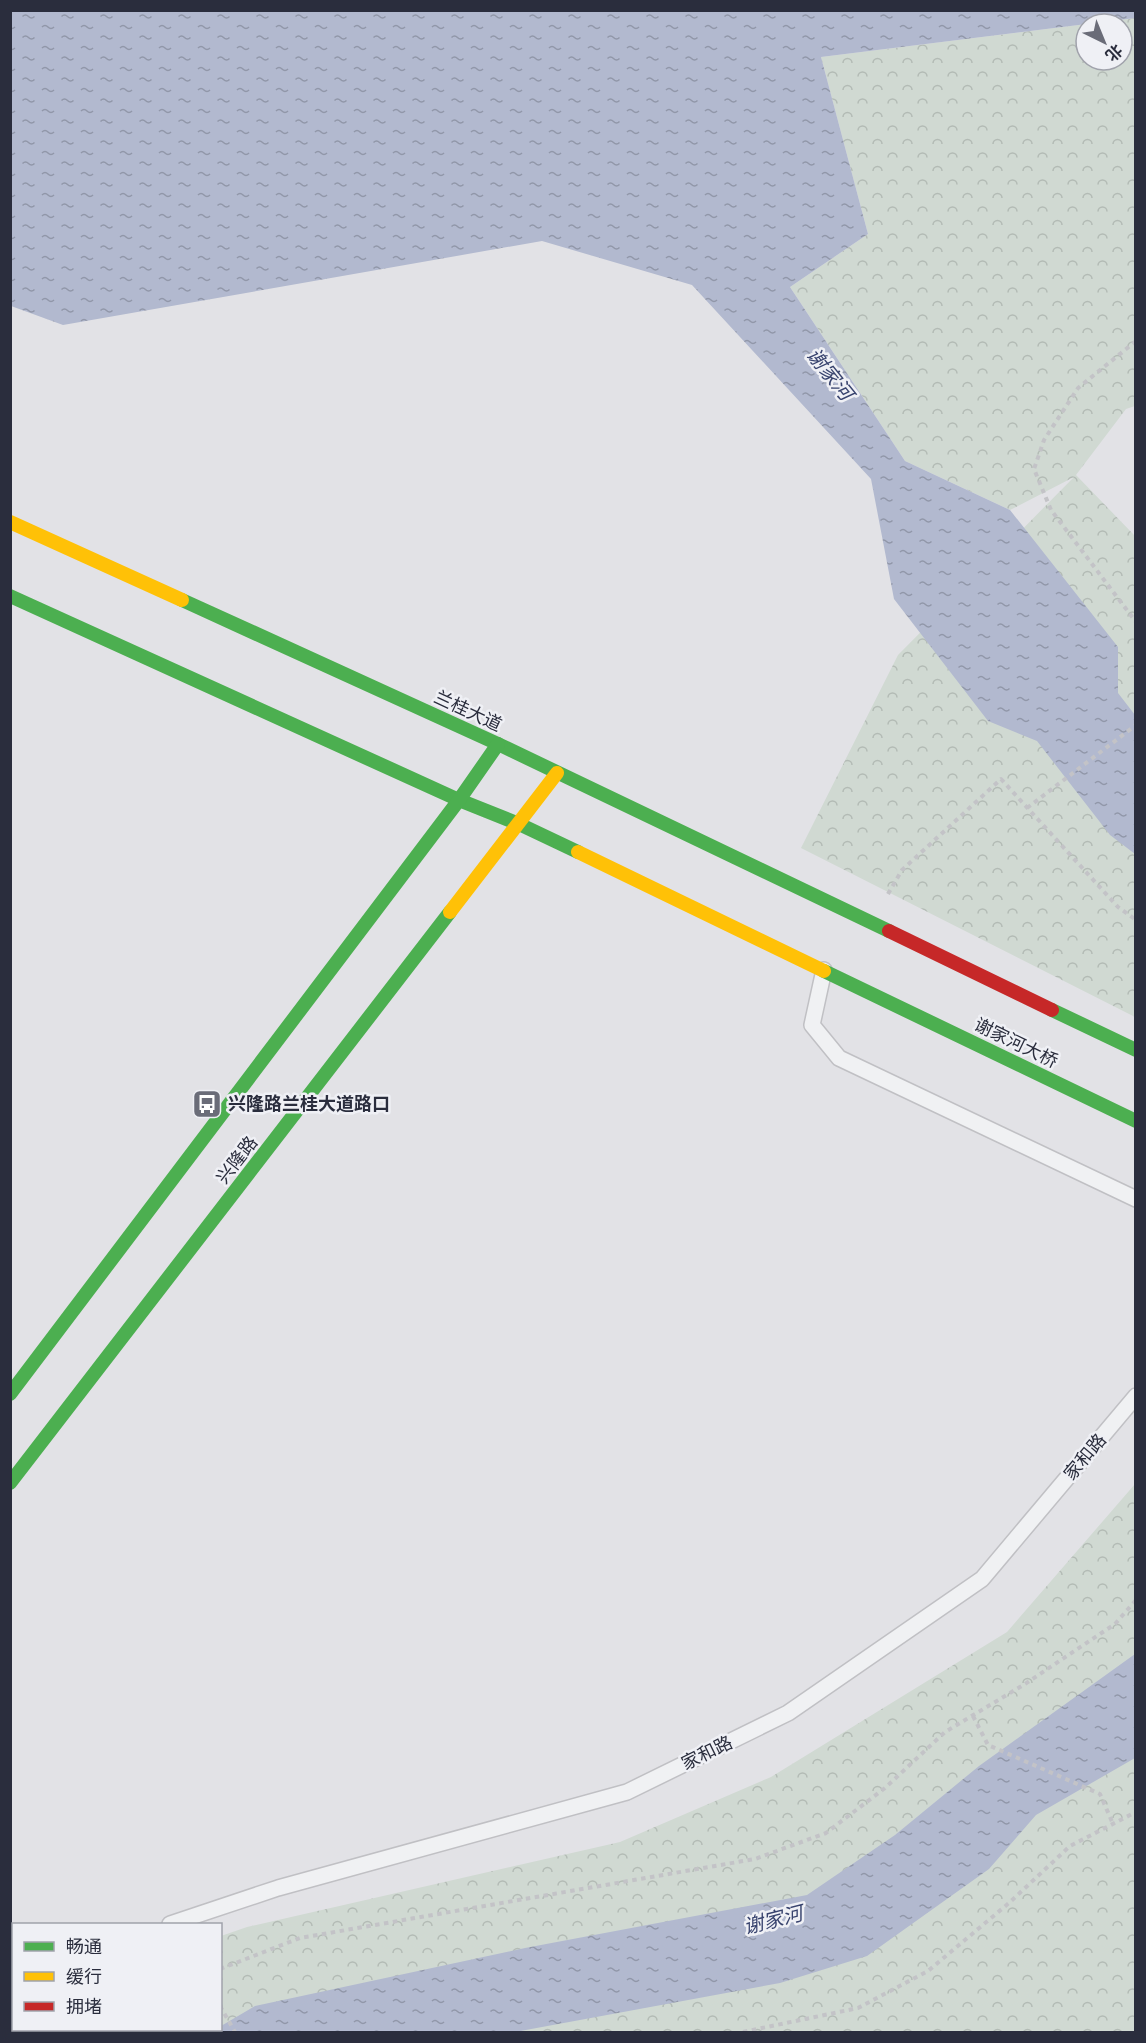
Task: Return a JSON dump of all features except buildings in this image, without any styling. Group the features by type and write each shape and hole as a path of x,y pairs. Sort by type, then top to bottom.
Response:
{"main road":[{"name":"兰桂大道","path":"10,522 498,744 1136,1050"},
{"path":"10,596 459,800 519,824 824,970"},
{"path":"10,1394 459,800 498,744"},
{"name":"兴隆路","path":"10,1483 557,773"},
{"name":"谢家河大桥","path":"824,970 1136,1121"}],"lane":[{"path":"824,970 812,1025 839,1058 1136,1199"},
{"name":"家和路","path":"174,1923 278,1888 627,1792 788,1713 982,1580 1136,1396"}],"path":[{"path":"1136,341 1078,388 1044,440 1035,470 1051,510 1136,622"},
{"path":"1027,808 1136,725"},
{"path":"870,923 902,870 1001,779 1118,907 1136,920"},
{"path":"222,1968 300,1938 755,1859 826,1833 885,1788 945,1732 1025,1684 1115,1624 1136,1600"},
{"path":"973,1716 988,1745 1100,1794 1113,1824"},
{"path":"743,2032 858,2008 928,1971 1009,1903 1070,1846 1136,1812"},
{"path":"222,2009 236,2032"}],"green space":[{"path":"1135,18 1135,406 1126,409 1076,475 1135,536 1135,1017 801,848 898,655 1074,477 1010,510 905,461 790,287 868,234 821,57 1074,25 1074,72 1134,72"},
{"path":"1135,1484 1135,2032 101,2032 222,2031 222,1936 247,1927 620,1842 771,1777 1007,1632"}],"water":[{"name":"谢家河","path":"10,11 1135,11 1134,18 1134,12 1074,12 1074,26 821,57 868,234 790,287 905,461 1010,510 1118,647 1118,693 1135,715 1135,854 1110,835 1037,741 988,721 894,599 871,479 692,285 542,241 63,325 11,306"},
{"name":"谢家河","path":"1135,1654 1135,1758 1036,1815 989,1869 867,1956 780,1983 515,2032 209,2032 222,2031 222,2025 255,2006 525,1948 807,1895 895,1835 979,1766"}],"traffic: fast":[{"path":"10,596 578,852"},
{"path":"182,600 498,744 889,931"},
{"path":"10,1394 459,800 498,744"},
{"path":"10,1483 450,912"},
{"path":"824,971 1136,1121"},
{"path":"1052,1010 1136,1050"}],"traffic: slow":[{"path":"10,522 182,600"},
{"path":"450,912 557,773"},
{"path":"578,852 824,971"}],"traffic: jam":[{"path":"889,931 1052,1010"}],"place":[{"name":"兴隆路兰桂大道路口","path":"207,1104"}]}
